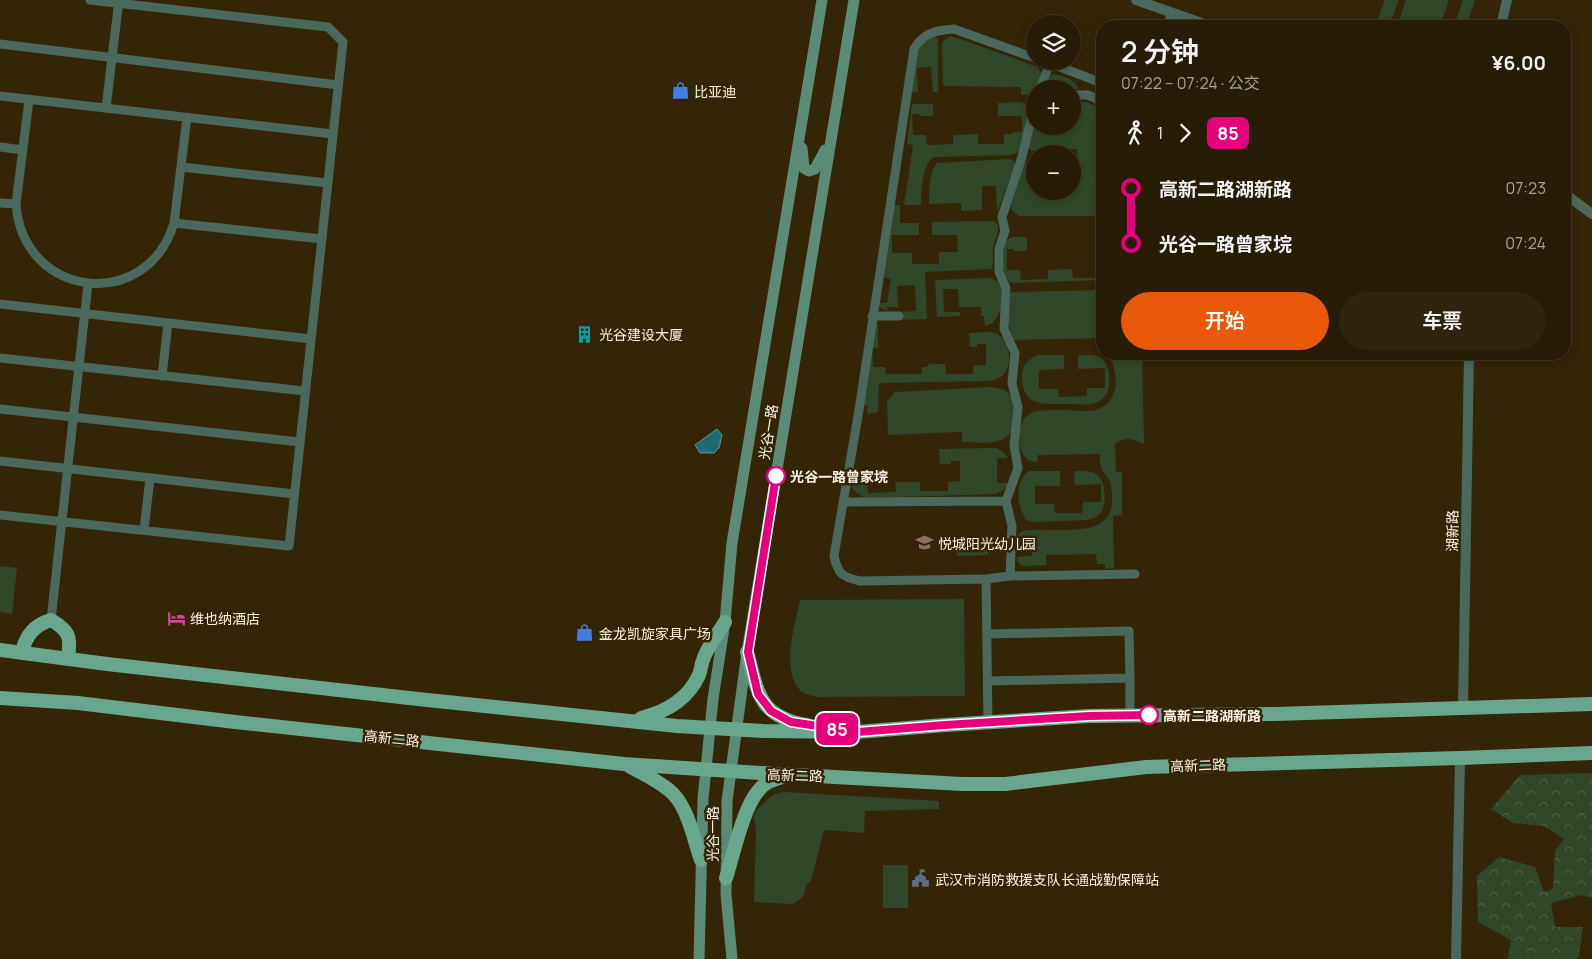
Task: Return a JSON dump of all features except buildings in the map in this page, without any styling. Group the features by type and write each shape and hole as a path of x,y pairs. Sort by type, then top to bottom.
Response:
{"main road":[{"name":"光谷一路","path":"699,959 702,898 701,860 706,769 725,622 732,543 822,0"},
{"name":"光谷一路","path":"732,959 726,878 727,800 748,652 854,0"},
{"path":"802,124 804,168 809,171 816,169 823,157 833,128"},
{"path":"22,653 26,639 31,631 40,623 51,620 63,627 69,636 68,659"},
{"path":"628,720 657,714 672,707 688,693 699,674 703,658 725,622"},
{"path":"0,650 232,679 628,720 737,729 858,732 1089,716 1275,714 1592,704"},
{"path":"748,652 758,694 771,711 791,722 858,732"},
{"name":"高新二路","path":"0,698 78,703 624,764 962,784 1005,784 1146,767 1592,753"},
{"path":"624,764 670,790 683,810 701,860"},
{"path":"726,878 749,805 753,798 758,790 768,782 790,774"}],"street":[{"path":"0,515 289,546 343,42 328,27 90,0"},
{"path":"1136,0 1192,20"},
{"path":"1502,20 1507,0"},
{"path":"106,108 119,2"},
{"path":"1170,20 1172,13"},
{"path":"1026,55 954,29 940,30 919,40 914,49 834,556 837,569 846,578 860,581 1135,574"},
{"path":"0,44 338,85"},
{"path":"1068,70 1096,81"},
{"path":"1081,95 1088,95 1096,98"},
{"path":"0,96 333,134"},
{"path":"29,100 16,204 20,228 36,256 48,268 76,282 88,284 111,282 126,278 152,261 163,247 174,223 187,117"},
{"path":"1010,576 1012,526 1006,501 1018,468 1014,445 1018,407 1012,383 1015,354 1004,329 1006,288 999,272 999,249 1005,231 1002,217 1027,135"},
{"path":"0,148 23,150"},
{"path":"181,167 328,183"},
{"path":"1571,198 1592,214"},
{"path":"0,203 16,204"},
{"path":"174,223 322,239"},
{"path":"51,620 88,284"},
{"path":"0,304 311,339"},
{"path":"872,316 899,316"},
{"path":"162,376 168,323"},
{"path":"0,358 305,392"},
{"name":"湖新路","path":"1463,709 1469,360"},
{"path":"0,409 300,442"},
{"path":"0,461 294,494"},
{"path":"144,530 150,478"},
{"path":"844,502 1006,501"},
{"path":"986,579 988,722"},
{"path":"987,634 1129,631 1130,715"},
{"path":"988,680 1130,678"},
{"path":"1456,959 1460,758"}],"green space":[{"path":"1385,0 1399,0 1391,20 1377,20"},
{"path":"1406,0 1449,0 1442,20 1399,20"},
{"path":"1463,0 1475,0 1468,20 1456,20"},
{"path":"934,35 938,39 938,92 933,92 931,67 917,68 918,92 912,92 917,49 922,42"},
{"path":"951,36 1026,63 1026,70 1040,70 1042,74 1040,80 1026,80 1026,95 1021,95 1021,87 943,86 942,43"},
{"path":"1054,74 1072,80 1048,80 1050,75"},
{"path":"1022,102 1026,105 1026,126 1019,152 1011,155 933,157 925,172 921,205 904,205 913,145 907,144 912,104 933,104 933,116 912,114 913,135 926,135 927,145 953,144 953,135 978,134 978,144 1004,144 1004,134 1022,132 1022,116 998,116 998,103"},
{"path":"1081,102 1096,106 1096,216 1019,216 1010,208 1023,166 1026,162 1026,200 1081,200 1081,145 1028,145 1031,135 1081,135"},
{"path":"1010,159 1014,161 1015,166 998,210 996,186 982,186 982,210 961,211 961,203 929,204 931,177 937,163"},
{"path":"892,205 900,205 900,223 919,223 919,235 892,235 892,253 912,253 912,264 939,264 939,252 958,252 957,235 932,235 932,222 994,221 998,225 991,269 925,272 927,319 899,320 898,312 916,311 915,285 897,286 898,307 887,307 888,311 879,307 878,303 887,303 891,279 882,277"},
{"path":"1012,237 1027,237 1027,251 1007,249 1007,270 1020,270 1021,280 1048,279 1048,270 1072,269 1073,278 1096,278 1096,280 1012,283 1008,280 1003,269 1007,240"},
{"path":"991,278 997,281 1001,288 1002,308 993,323 985,326 984,316 981,316 981,307 959,307 958,289 943,289 944,312 960,312 960,316 937,317 935,280"},
{"path":"1096,290 1096,338 1013,340 1009,318 1010,294 1013,292"},
{"path":"874,323 878,323 878,348 872,348 873,367 885,367 886,374 922,374 922,367 928,367 929,364 945,364 946,374 973,374 973,366 986,365 986,344 977,344 977,347 970,347 969,333 983,332 997,334 1005,342 1009,353 1006,371 996,379 988,381 879,383 878,412 867,414 868,406 863,405"},
{"path":"1039,355 1064,355 1064,369 1039,370 1039,389 1058,389 1059,397 1087,396 1087,388 1105,388 1105,368 1078,369 1078,355 1096,356 1096,360 1103,360 1108,369 1109,382 1107,393 1100,401 1091,404 1049,404 1035,401 1025,393 1022,374 1027,362"},
{"path":"1111,360 1142,360 1144,444 1129,439 1115,444 1116,472 1122,472 1122,515 1113,516 1114,568 1105,569 1105,564 1097,564 1096,554 1046,555 1046,565 1022,566 1018,562 1017,557 1032,556 1032,536 1017,536 1022,531 1084,529 1097,525 1107,518 1112,505 1111,486 1110,481 1100,466 1100,454 1038,455 1037,462 1029,460 1023,455 1018,439 1022,423 1033,412 1053,410 1092,411 1108,403 1113,396 1116,379"},
{"path":"990,387 1006,391 1013,403 1014,423 1005,438 995,442 978,443 962,442 962,432 888,435 887,401 895,392"},
{"path":"996,448 1008,458 997,458 997,483 1008,483 1005,489 996,494 866,498 855,492 851,484 854,463 854,484 867,484 868,493 896,492 895,482 920,482 920,491 948,491 948,482 960,481 960,461 951,461 951,464 940,464 939,449"},
{"path":"1029,471 1060,471 1060,486 1035,486 1035,504 1054,504 1055,513 1082,513 1083,502 1101,502 1101,484 1075,485 1074,471 1095,473 1102,482 1105,493 1101,512 1088,520 1033,522 1026,520 1019,501 1019,487 1024,475"},
{"path":"956,539 988,539 988,555 957,556"},
{"path":"0,566 17,568 12,614 0,612"},
{"path":"964,599 965,696 819,697 808,695 799,688 793,678 791,666 792,637 800,600"},
{"path":"1592,773 1592,898 1581,895 1551,903 1555,927 1583,927 1578,959 1508,959 1511,940 1478,922 1477,876 1499,857 1535,867 1544,892 1553,889 1555,851 1564,839 1544,826 1513,823 1491,809 1520,775"},
{"path":"784,792 939,801 939,809 865,811 864,833 824,830 811,881 806,885 804,896 793,904 754,902 756,831 754,816 757,810 769,798"},
{"path":"883,865 908,865 908,908 883,908"}],"water":[{"path":"717,429 722,435 719,448 714,453 700,453 695,445"}],"bus line":[{"name":"85","path":"776,476 748,652 758,694 771,711 791,722 858,732 1089,716 1149,715"}],"place":[{"name":"比亚迪","path":"680,91"},
{"name":"光谷建设大厦","path":"585,334"},
{"name":"光谷一路曾家垸","path":"776,476"},
{"name":"悦城阳光幼儿园","path":"924,543"},
{"name":"维也纳酒店","path":"176,618"},
{"name":"金龙凯旋家具广场","path":"585,633"},
{"name":"高新二路湖新路","path":"1149,715"},
{"name":"武汉市消防救援支队长通战勤保障站","path":"921,879"}]}
